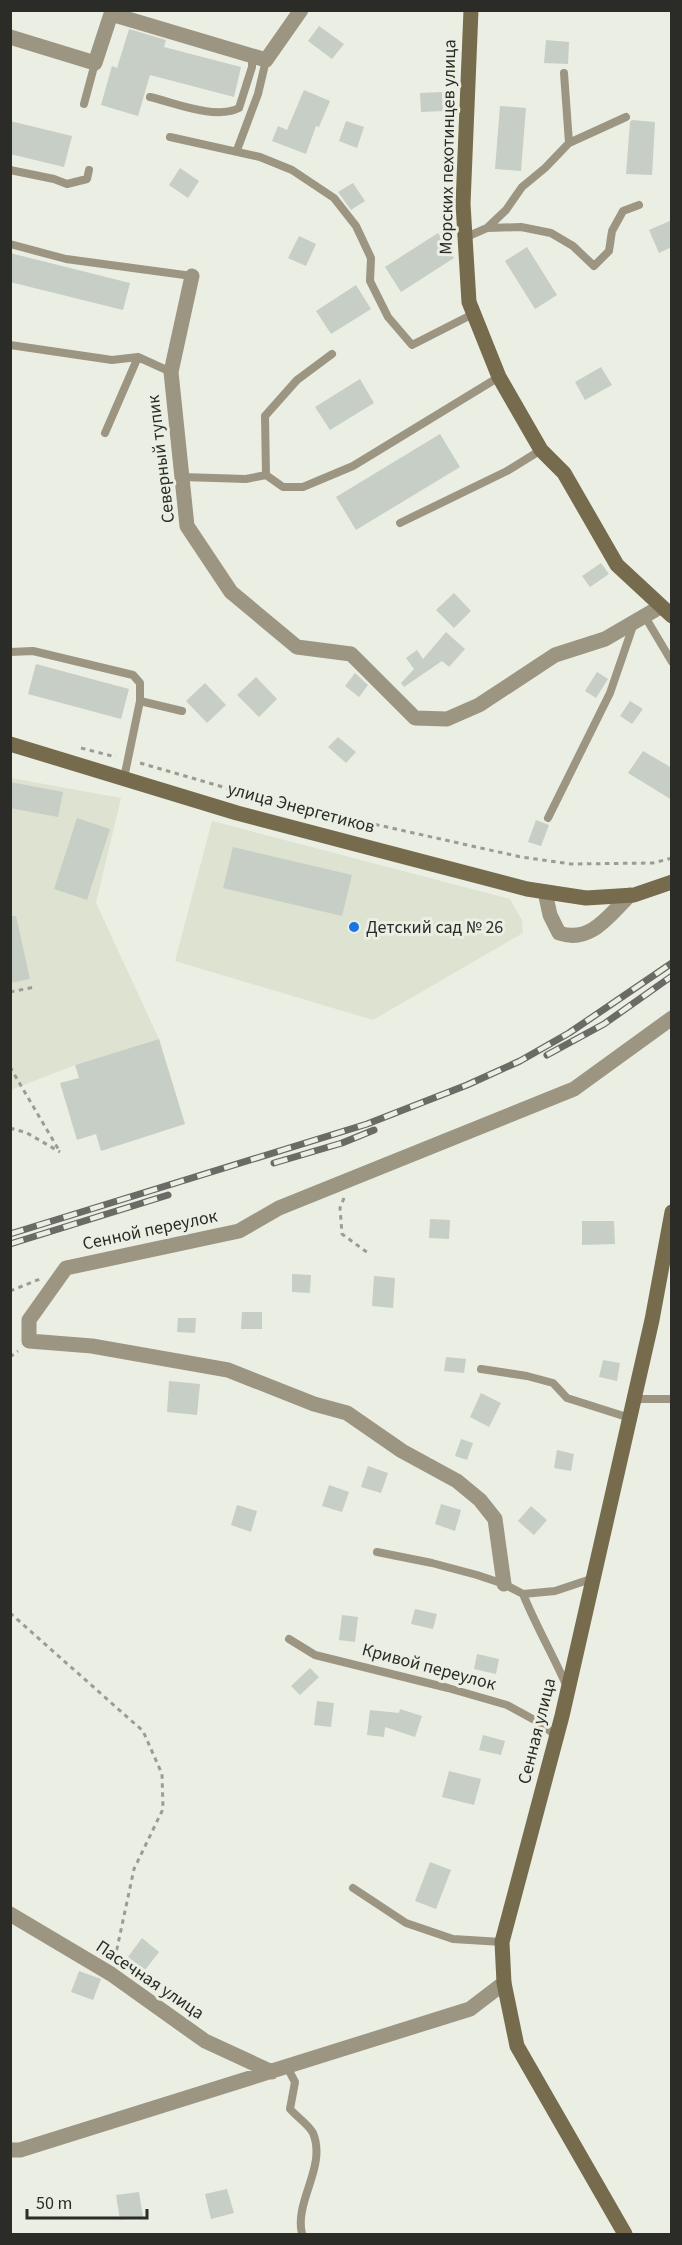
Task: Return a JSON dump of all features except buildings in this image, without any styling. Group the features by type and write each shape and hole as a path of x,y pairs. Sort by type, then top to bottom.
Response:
{"main road":[{"name":"Морских пехотинцев улица","path":"471,10 463,204 469,302 499,377 541,450 564,473 617,565 666,611"},
{"name":"улица Энергетиков","path":"10,744 237,813 545,892 586,898 630,895 672,882"},
{"name":"Сенная улица","path":"625,2235 517,2046 504,1983 502,1942 568,1690 634,1399 666,1278 672,1212"}],"street":[{"path":"10,37 95,63 111,14 259,59 301,10"},
{"name":"Северный тупик","path":"192,276 171,372 187,526 231,592 297,646 351,654 415,718 447,719 479,705 555,655 606,639 640,617 666,611"},
{"path":"545,892 550,915 559,933 571,937 588,934 630,895"},
{"name":"Сенной переулок","path":"504,1584 495,1519 480,1500 457,1481 402,1451 347,1413 314,1404 228,1370 92,1346 28,1341 28,1320 66,1268 239,1230 279,1208 574,1089 672,1018"},
{"name":"Пасечная улица","path":"10,1914 111,1974 205,2041 279,2069"},
{"path":"10,2150 20,2150 470,2009 504,1983"}],"lane":[{"path":"150,97 208,112 229,113 239,108 252,67 259,59"},
{"path":"237,150 258,94 259,59"},
{"path":"84,104 95,63"},
{"path":"564,73 569,143"},
{"path":"464,238 487,228 506,210 522,187 545,168 569,143 626,117"},
{"path":"170,137 237,150 260,157 292,170 334,198 356,226 371,258 370,282 388,317 412,345 474,314"},
{"path":"10,170 54,178 67,184 87,178 89,170"},
{"path":"487,228 521,227 551,233 573,246 594,266 609,251 612,231 623,211 639,205"},
{"path":"10,244 66,259 192,276"},
{"path":"10,345 112,360 138,357 171,372"},
{"path":"266,475 265,416 297,380 332,354"},
{"path":"105,433 138,357"},
{"path":"182,477 246,479 266,475 283,487 303,487 353,466 499,377"},
{"path":"400,523 507,471 541,450"},
{"path":"640,617 672,662"},
{"path":"548,818 610,693 640,617"},
{"path":"10,652 33,651 133,675 140,683 140,700 124,778"},
{"path":"140,700 182,711"},
{"path":"481,1369 527,1376 553,1383 567,1398 630,1418"},
{"path":"634,1399 672,1399"},
{"path":"377,1552 432,1563 504,1584 523,1594 555,1591 594,1578"},
{"path":"523,1594 536,1628 557,1664 568,1690"},
{"name":"Кривой переулок","path":"289,1640 315,1655 507,1705 540,1723 556,1736"},
{"path":"353,1888 406,1923 453,1939 502,1942"},
{"path":"279,2069 295,2082 290,2109 312,2132 317,2153 300,2222 302,2235"}],"path":[{"path":"76,747 119,758"},
{"path":"139,762 275,802 521,857 571,864 653,863 672,858"},
{"path":"10,992 35,987"},
{"path":"10,1067 60,1152 27,1133 10,1128"},
{"path":"352,1180 340,1208 342,1234 368,1253"},
{"path":"10,1613 143,1731 162,1774 163,1809 134,1869 111,1974"}],"shaded area":[{"path":"11,778 121,798 96,903 159,1039 75,1065 11,1090"},
{"name":"Детский сад № 26","path":"212,821 510,899 522,920 523,933 373,1020 175,961"}],"railway":[{"path":"10,1234 367,1124 467,1085 520,1061 569,1033 672,963"},
{"path":"547,1055 604,1024 672,976"},
{"path":"274,1163 342,1143 374,1130"},
{"path":"10,1244 168,1195"}],"place":[{"name":"Детский сад № 26","path":"354,927"}]}
